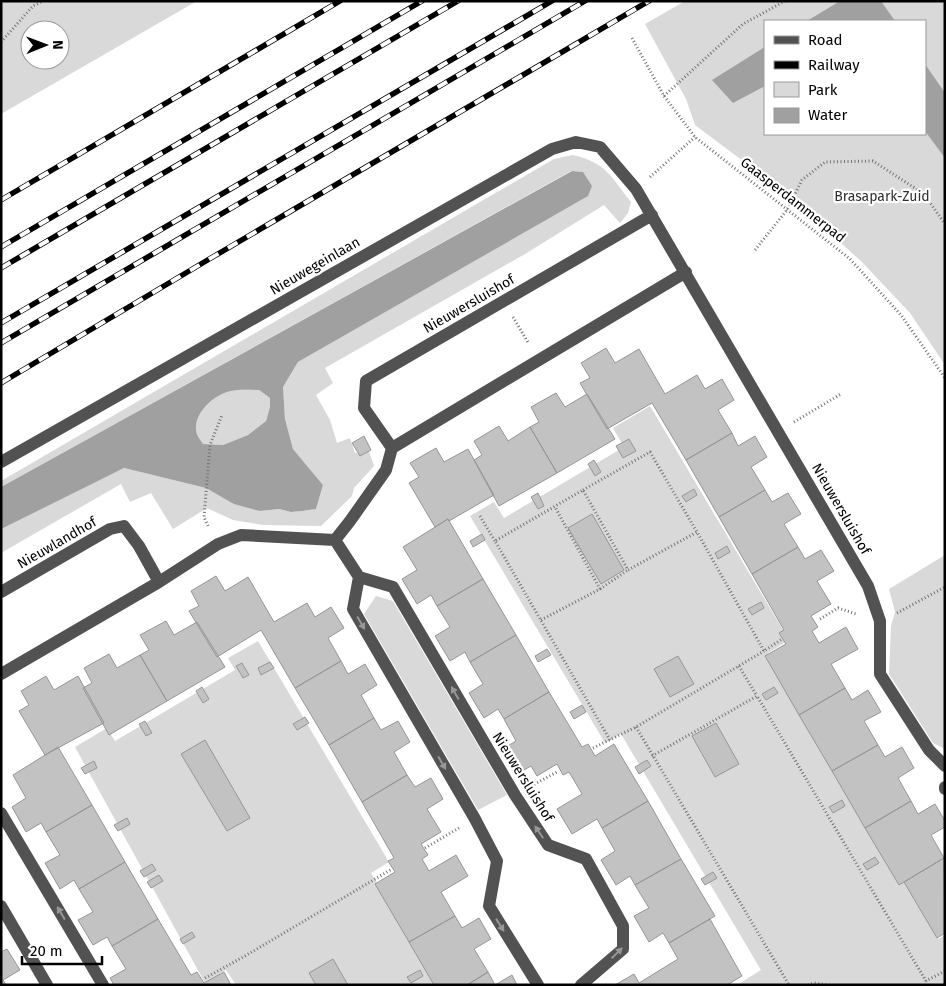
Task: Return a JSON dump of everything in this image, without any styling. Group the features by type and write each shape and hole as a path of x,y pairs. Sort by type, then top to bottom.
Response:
{"street":[{"name":"Nieuwegeinlaan","path":"1,462 552,149 576,142 600,147 636,189"},
{"name":"Nieuwersluishof","path":"636,189 868,586 880,622 880,674 929,750 945,766"},
{"name":"Nieuwersluishof","path":"392,448 364,408 366,381 652,215"},
{"path":"335,540 386,470 392,448 686,272"},
{"name":"Nieuwlandhof","path":"1,592 110,529 124,526 139,546 159,582"},
{"path":"1,674 159,582 218,544 241,535 335,540"},
{"path":"335,540 359,576 353,609 475,819 497,861 489,906 538,985"},
{"name":"Nieuwersluishof","path":"359,576 394,587 515,795 548,845 586,859 623,926 623,948 581,985"},
{"path":"1,812 103,985"},
{"path":"1,906 47,985"}],"path":[{"path":"1,42 33,6 42,1"},
{"path":"664,96 743,24 785,1"},
{"name":"Gaasperdammerpad","path":"632,38 664,96 695,138 850,259 902,316 945,378"},
{"path":"636,189 695,138"},
{"path":"755,250 787,210 802,180 825,162 873,161 924,194 945,224"},
{"path":"503,301 538,360"},
{"path":"778,431 841,394"},
{"path":"218,544 204,518 210,445 222,415"},
{"path":"495,541 650,452 764,650"},
{"path":"583,490 628,570"},
{"path":"555,507 600,589"},
{"path":"480,516 610,740"},
{"path":"541,620 600,589 628,570 697,532"},
{"path":"593,748 636,726 782,639"},
{"path":"739,666 925,983 945,971"},
{"path":"652,756 757,696"},
{"path":"636,726 789,985"},
{"path":"515,795 557,772"},
{"path":"425,848 475,819"},
{"path":"205,978 392,869"},
{"path":"808,985 814,983 828,985"}],"green space":[{"path":"1,1 197,1 1,114"},
{"name":"Brasapark-Zuid","path":"685,1 945,1 945,365 910,313 862,262 743,161 695,125 686,99 645,24"},
{"path":"573,155 594,162 601,167 613,178 631,202 628,213 620,223 604,205 525,254 325,368 333,383 316,395 330,420 337,443 350,438 355,453 369,451 374,466 354,488 352,496 321,526 263,525 233,520 207,508 173,529 151,493 130,502 121,484 1,553 1,527 124,468 206,488 260,511 279,509 291,512 316,509 323,485 293,449 285,419 283,387 298,362 587,196 583,172 571,171 1,487 1,481 554,159"},
{"path":"259,390 270,398 270,407 266,421 248,435 223,445 203,444 197,435 197,420 211,401 231,391"},
{"path":"650,406 789,640 768,653 938,939 945,935 945,985 737,985 761,970 621,734 605,743 470,516 494,502 504,518 624,447 613,428"},
{"path":"945,555 945,749 933,743 889,674 891,626 895,612 889,589"},
{"path":"376,596 393,601 507,795 478,810 364,614"},
{"path":"258,641 389,862 371,873 437,985 236,985 226,970 205,983 75,747 107,728 115,741 235,670 228,658"}],"water":[{"path":"840,1 881,1 894,20 809,20"},
{"path":"764,48 764,87 733,103 712,80"},
{"path":"926,65 945,93 945,158 926,132"},
{"path":"572,171 583,172 592,186 588,196 298,362 283,387 285,419 293,449 323,485 316,509 291,512 279,509 260,511 234,504 206,488 124,468 1,529 1,487","holes":["234,390 259,390 270,398 270,407 266,421 248,435 223,445 203,444 198,436 197,420 205,407 218,396"]}],"building":[{"path":"606,348 615,363 639,349 665,394 697,375 705,389 722,379 734,400 718,410 732,433 686,460 652,403 607,429 580,383 590,378 581,363"},
{"path":"556,393 565,407 587,394 615,439 557,473 530,427 539,422 531,407"},
{"path":"499,426 508,441 530,427 557,473 499,506 474,460 482,455 474,441"},
{"path":"732,433 738,446 755,436 767,457 751,467 765,490 719,517 686,460"},
{"path":"364,436 371,450 360,456 352,443"},
{"path":"629,439 636,451 623,458 616,446"},
{"path":"436,448 444,462 468,449 494,495 435,527 409,483 419,477 410,463"},
{"path":"594,460 601,472 595,476 588,464"},
{"path":"694,489 697,495 686,502 682,496"},
{"path":"765,490 772,502 788,493 801,514 784,524 798,547 752,574 719,517"},
{"path":"538,493 544,506 538,509 531,497"},
{"path":"592,514 624,570 601,584 568,528"},
{"path":"448,519 483,579 437,606 431,595 417,604 402,579 417,570 403,547"},
{"path":"482,534 485,540 473,547 470,541"},
{"path":"727,546 730,552 718,559 715,553"},
{"path":"798,547 805,559 821,550 834,571 817,581 831,604 811,616 818,627 812,631 819,643 846,627 858,649 831,664 845,688 799,715 765,656 786,644 779,633 784,630 752,574"},
{"path":"216,576 225,591 248,577 274,622 307,603 315,617 331,607 344,628 328,638 341,661 295,688 261,630 217,657 189,611 199,606 191,591"},
{"path":"483,579 516,635 470,662 465,652 450,661 435,636 450,627 437,606"},
{"path":"761,602 764,608 752,615 748,609"},
{"path":"166,621 174,635 197,622 225,667 167,701 140,655 149,650 140,635"},
{"path":"516,635 549,692 504,719 498,709 484,718 469,693 483,684 470,662"},
{"path":"547,649 551,655 538,662 535,656"},
{"path":"109,654 117,668 140,655 167,701 109,735 83,688 92,683 84,668"},
{"path":"678,656 694,684 670,697 654,669"},
{"path":"341,661 348,674 365,664 377,685 361,695 374,718 329,745 295,688"},
{"path":"270,662 274,668 261,675 258,668"},
{"path":"242,663 249,675 243,678 236,666"},
{"path":"46,676 54,690 78,676 104,723 45,755 19,711 29,705 21,691"},
{"path":"202,687 209,699 203,703 196,691"},
{"path":"774,687 778,693 766,700 762,694"},
{"path":"845,688 852,700 868,690 881,712 864,721 878,745 832,771 799,715"},
{"path":"549,692 582,747 588,744 595,756 614,744 648,801 602,828 597,819 572,834 557,809 582,794 569,772 563,775 557,764 537,776 531,766 515,775 501,750 516,741 504,719"},
{"path":"582,705 586,712 574,719 570,712"},
{"path":"305,717 309,723 297,730 293,724"},
{"path":"374,718 381,730 398,721 410,742 394,752 407,775 362,802 329,745"},
{"path":"145,721 152,733 146,736 139,724"},
{"path":"716,723 739,764 715,777 692,736"},
{"path":"205,740 250,818 227,831 181,754"},
{"path":"878,745 885,757 902,747 914,768 898,778 911,801 865,828 832,771"},
{"path":"58,747 92,805 46,832 41,823 26,832 12,807 26,798 13,775"},
{"path":"647,760 651,766 639,774 635,767"},
{"path":"94,761 97,768 85,774 81,768"},
{"path":"407,775 415,787 431,778 443,799 427,809 441,832 421,844 428,855 422,859 429,871 456,855 468,876 441,892 455,916 409,942 375,884 395,872 388,861 394,858 362,802"},
{"path":"842,800 845,806 833,813 829,807"},
{"path":"648,801 681,859 635,885 630,876 616,885 601,860 615,851 602,828"},
{"path":"911,801 918,814 935,804 945,821 945,827 931,835 944,858 899,885 865,828"},
{"path":"92,805 125,862 79,889 74,880 60,889 45,863 60,855 46,832"},
{"path":"127,818 130,824 118,831 114,825"},
{"path":"875,857 879,863 867,870 863,864"},
{"path":"944,858 945,933 937,938 904,882"},
{"path":"681,859 715,916 669,943 663,933 649,942 634,916 649,908 635,885"},
{"path":"125,862 158,919 112,946 107,937 93,945 78,920 93,912 79,889"},
{"path":"152,864 156,870 144,877 140,871"},
{"path":"713,872 717,878 705,885 701,879"},
{"path":"159,875 163,881 151,888 147,882"},
{"path":"455,916 462,928 479,918 491,939 474,949 488,972 467,985 434,985 409,942"},
{"path":"158,919 191,975 197,972 204,983 224,972 231,985 114,985 110,978 126,969 112,946"},
{"path":"710,919 742,976 727,985 615,985 634,974 639,983 678,959 669,943"},
{"path":"192,932 195,937 183,944 180,939"},
{"path":"7,949 20,970 3,980 6,985 1,985 1,952"},
{"path":"333,959 348,985 316,985 309,973"},
{"path":"420,970 423,976 411,983 407,977"},
{"path":"488,972 495,985 467,985"},
{"path":"512,975 517,985 495,985"}],"railway":[{"path":"1,200 340,1"},
{"path":"1,247 422,1"},
{"path":"1,268 458,1"},
{"path":"1,323 552,1"},
{"path":"1,343 585,1"},
{"path":"1,383 649,1"}]}
